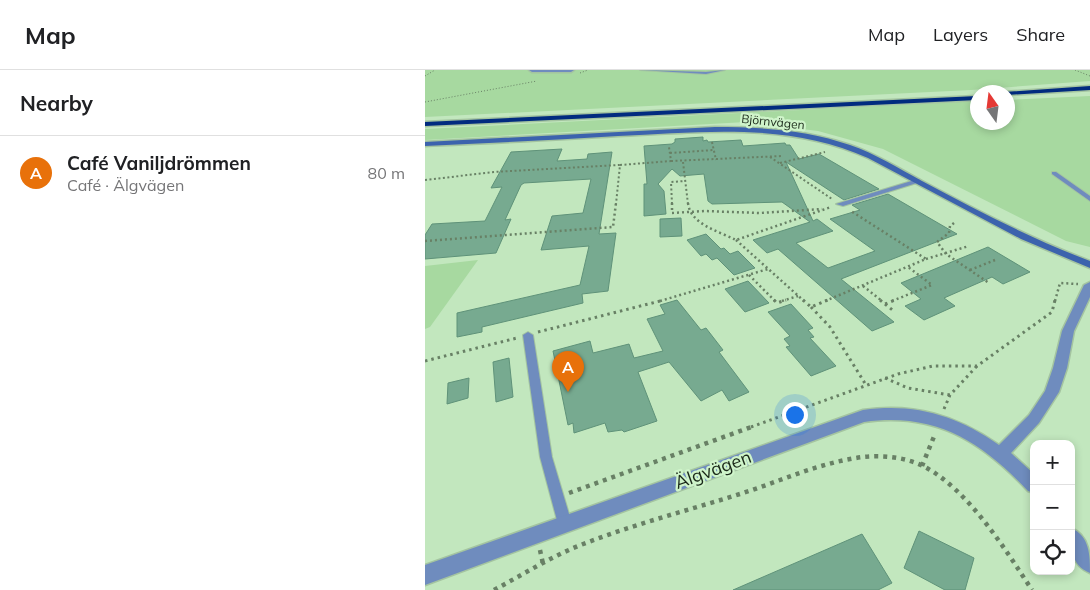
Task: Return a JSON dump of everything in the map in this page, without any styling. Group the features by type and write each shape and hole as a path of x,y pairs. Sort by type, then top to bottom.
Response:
{"highway":[{"path":"1015,95 1090,90"},
{"path":"425,123 970,96"}],"street":[{"path":"532,70 571,70"},
{"name":"Björnvägen","path":"425,144 747,128 790,133 865,153 1027,238 1090,265"},
{"path":"1001,453 1033,419 1052,392 1061,368 1068,331 1089,286"},
{"name":"Älgvägen","path":"425,576 750,456 863,416 877,413 908,413 935,420 976,438 1001,453 1033,485"},
{"path":"1075,543 1090,564"}],"lane":[{"path":"642,70 706,73 723,70"},
{"path":"1054,173 1090,199"},
{"path":"840,204 918,181"},
{"path":"528,335 546,457 565,524"}],"path":[{"path":"425,76 435,70"},
{"path":"577,74 589,70"},
{"path":"1075,70 1090,76"},
{"path":"425,102 543,80"},
{"path":"712,142 716,160"},
{"path":"669,148 671,161"},
{"path":"670,153 714,150"},
{"path":"779,163 827,151"},
{"path":"425,180 494,172 782,156"},
{"path":"770,157 926,259"},
{"path":"683,162 689,212 699,222 736,240 811,307 830,328 866,385"},
{"path":"425,241 613,227 620,165"},
{"path":"685,181 671,182 672,213 760,214 827,209"},
{"path":"736,240 840,204"},
{"path":"954,223 950,226 949,233 937,242 945,254 989,284"},
{"path":"811,307 926,259 969,246"},
{"path":"969,270 995,260"},
{"path":"885,304 932,285 908,268"},
{"path":"425,361 640,307 768,269"},
{"path":"749,275 777,303 799,296"},
{"path":"557,497 885,378 933,366 977,366 1052,312 1056,304 1056,290 1060,283 1067,282 1089,286"},
{"path":"863,286 895,312"},
{"path":"885,378 907,388 950,395"},
{"path":"494,590 577,547 616,532 834,463 880,456 923,466 937,474 957,492 1002,545 1032,590"},
{"path":"537,534 543,564"}],"green space":[{"path":"425,70 1090,70 1090,81 1015,87 1015,85 970,85 970,90 425,117"},
{"path":"1090,96 1090,247 1066,241 883,149 818,131 746,122 425,140 425,129 970,101 970,130 1015,130 1015,100"},
{"path":"478,260 430,327 425,329 425,266"}],"building":[{"path":"703,137 703,141 707,140 708,142 741,140 743,146 785,143 790,145 799,159 819,154 879,189 844,200 786,162 813,221 817,219 833,231 796,243 828,268 875,251 830,219 860,210 852,205 888,194 957,234 841,279 894,322 872,331 778,249 767,253 753,240 810,222 782,202 712,204 708,201 704,174 680,176 672,169 658,184 664,191 666,214 644,216 644,184 647,184 644,146 672,144 675,142 675,139"},
{"path":"562,149 557,161 587,159 588,154 612,152 599,234 616,233 608,291 582,294 583,303 482,327 482,332 457,337 457,313 580,285 589,246 541,250 552,216 583,213 591,179 524,183 521,185 505,220 511,219 496,253 425,259 425,235 432,224 485,221 502,187 491,188 511,152"},
{"path":"681,218 682,236 660,237 660,219"},
{"path":"706,234 721,249 724,248 730,254 738,251 755,268 734,275 717,258 712,260 706,254 701,256 687,240"},
{"path":"988,247 1030,272 1003,284 992,277 944,298 955,306 924,320 905,306 921,299 901,283"},
{"path":"748,281 769,303 745,312 725,289"},
{"path":"677,300 701,330 706,328 723,350 719,352 749,392 729,401 722,390 701,401 669,362 638,372 657,421 624,432 622,430 608,432 605,423 574,433 573,423 568,425 553,351 590,341 593,353 629,344 634,358 663,351 647,319 665,314 660,305"},
{"path":"791,304 813,328 808,330 814,337 810,338 836,366 811,376 786,347 790,346 784,339 790,336 768,312"},
{"path":"509,358 513,397 496,402 493,362"},
{"path":"469,378 468,398 447,404 448,383"},
{"path":"919,531 974,558 965,590 945,590 904,568"},
{"path":"862,534 892,583 878,590 733,590"}],"place":[{"name":"Café Vaniljdrömmen","path":"568,392"}]}
